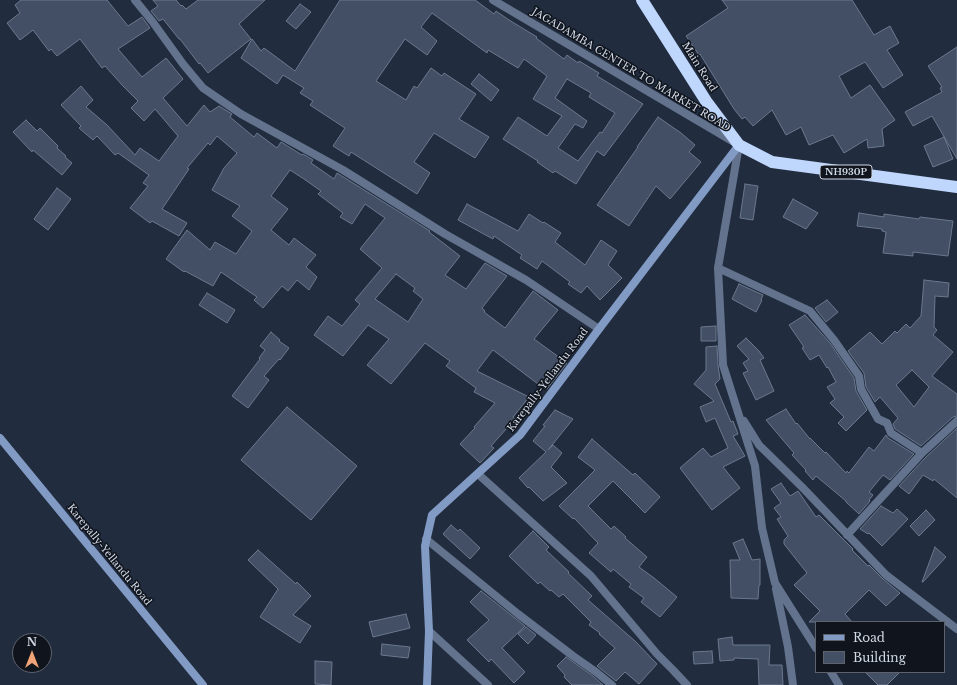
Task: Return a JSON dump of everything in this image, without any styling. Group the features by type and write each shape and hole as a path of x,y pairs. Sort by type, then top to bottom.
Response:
{"highway":[{"name":"Main Road","path":"642,0 706,101 739,145"},
{"name":"NH930P","path":"739,145 772,162 957,186"}],"street":[{"path":"135,0 203,88 241,114 344,170 445,234 526,280 599,329"},
{"name":"JAGADAMBA CENTER TO MARKET ROAD","path":"493,0 739,145"},
{"path":"739,145 718,268 723,365 755,466 762,528 788,647 793,685"},
{"name":"Karepally-Yellandu Road","path":"427,685 429,631 425,546 432,515 520,435 739,145"},
{"path":"718,268 810,311 834,340 859,376 861,389 878,419 887,423 891,433 922,453"},
{"path":"738,411 759,445 802,487 886,575 957,629"},
{"path":"847,535 922,453 956,424"},
{"name":"Karepally-Yellandu Road","path":"0,438 203,685"},
{"path":"478,474 591,576 657,654 687,685"},
{"path":"426,539 518,614 612,685"},
{"path":"775,583 815,646"},
{"path":"429,631 488,685"},
{"path":"832,673 839,685"}],"building":[{"path":"21,0 107,0 128,26 142,17 150,28 118,49 142,77 166,58 183,79 163,98 187,126 204,105 210,112 219,106 232,114 230,117 254,137 257,133 277,148 281,142 313,160 311,163 334,179 337,173 430,231 429,232 460,256 445,275 466,289 485,263 507,276 482,308 485,311 484,312 505,328 533,291 558,310 534,339 567,363 547,389 539,383 538,384 493,350 492,351 477,371 529,397 513,417 515,419 491,446 494,448 480,463 460,444 495,403 474,392 476,388 446,366 450,361 425,343 391,384 367,365 389,339 368,325 343,356 314,335 328,316 342,326 360,304 355,300 382,268 360,249 385,218 365,204 352,224 340,217 343,213 318,194 321,191 290,170 271,196 288,209 271,230 289,245 294,238 316,255 306,267 317,277 309,290 297,280 288,291 282,286 263,308 254,300 257,297 221,272 213,286 185,271 184,272 166,259 187,230 210,250 215,242 236,254 252,231 232,216 240,206 212,190 224,168 237,153 217,136 210,145 208,143 187,168 189,169 162,209 187,223 179,236 152,221 150,223 130,208 148,186 143,183 149,175 118,153 115,155 97,136 93,140 79,128 81,126 61,105 81,86 93,100 86,107 107,125 135,155 140,148 159,161 178,136 155,109 144,121 131,108 138,101 105,66 102,68 80,39 57,56 51,49 49,51 33,30 20,40 7,23 20,13 15,5","holes":["396,274 415,288 413,291 423,299 408,322 375,299"]},
{"path":"153,0 176,0 186,9 198,0 265,0 239,24 251,39 208,73 163,19 159,21 151,11 158,6"},
{"path":"340,0 475,0 494,14 496,11 537,37 536,38 564,59 567,55 578,63 579,61 599,73 597,76 643,104 604,156 597,151 576,184 555,171 553,173 537,162 538,161 503,139 518,117 547,136 562,116 533,99 547,76 524,59 518,68 488,50 487,53 432,13 421,27 437,41 427,55 405,39 376,81 406,100 414,86 417,88 431,68 442,76 444,73 476,94 459,119 489,137 475,158 434,133 414,162 430,173 417,194 351,152 349,156 333,146 345,128 310,105 313,101 300,93 304,88 283,75 277,84 241,58 252,39 261,51 264,48 295,71","holes":["567,79 591,93 589,97 615,113 602,133 600,132 578,161 558,148 575,124 583,128 587,121 555,98"]},
{"path":"722,0 852,0 874,35 890,26 899,43 887,50 903,75 883,88 865,62 839,76 851,98 870,85 895,120 882,129 884,146 868,148 867,139 844,153 833,135 809,145 801,127 786,135 772,110 753,126 745,117 742,119 734,109 700,54 699,55 686,36 728,8"},
{"path":"300,4 311,12 296,29 286,21"},
{"path":"957,47 957,159 932,116 913,126 905,112 942,92 940,88 942,87 928,66"},
{"path":"479,74 499,90 491,101 471,84"},
{"path":"658,117 695,145 689,152 701,162 670,199 656,186 629,226 597,205"},
{"path":"26,120 37,131 40,128 72,163 62,175 33,150 32,152 13,132"},
{"path":"944,137 953,159 933,167 924,146"},
{"path":"745,184 758,186 753,220 740,218"},
{"path":"57,188 71,199 48,230 34,219"},
{"path":"793,199 818,213 806,229 783,217"},
{"path":"467,204 518,231 529,214 561,233 555,242 585,265 601,240 617,251 608,265 622,278 600,300 587,286 581,293 568,284 570,282 542,261 537,269 520,258 522,255 494,236 493,239 458,220"},
{"path":"859,213 884,217 884,214 919,219 920,217 953,221 948,256 913,252 913,256 883,253 886,232 882,231 882,229 857,226"},
{"path":"924,280 949,283 948,297 935,296 934,327 937,330 933,335 953,352 932,376 957,394 957,416 953,417 921,446 895,429 893,424 898,418 880,397 875,402 866,387 864,373 848,351 870,332 882,344 895,331 897,333 906,324 910,328 921,316","holes":["912,370 929,387 914,407 896,385"]},
{"path":"739,284 763,295 756,312 732,299"},
{"path":"207,293 235,310 227,323 199,305"},
{"path":"827,300 838,312 826,322 815,308"},
{"path":"805,315 830,343 854,378 856,391 867,410 846,431 838,423 844,417 830,403 835,399 827,387 836,382 828,367 827,368 819,355 810,360 802,348 804,347 789,325"},
{"path":"716,326 716,341 701,341 701,327"},
{"path":"271,332 280,340 279,341 289,348 280,360 279,359 264,376 269,380 248,408 232,396 260,359 259,358 265,350 260,346"},
{"path":"746,338 764,358 760,360 774,391 756,400 743,373 748,371 743,363 749,359 737,346"},
{"path":"717,346 720,379 715,384 731,422 733,421 738,434 733,436 745,456 723,467 740,488 712,510 680,468 703,448 711,457 728,448 715,418 706,422 700,407 714,401 694,384 706,370 706,347"},
{"path":"287,407 357,466 311,520 241,460"},
{"path":"786,409 796,424 797,423 810,439 825,453 826,452 846,473 847,471 849,473 869,447 874,451 886,435 888,438 914,454 890,480 883,475 869,492 873,495 859,514 816,476 813,480 792,455 794,453 766,420"},
{"path":"555,410 573,419 548,450 553,445 562,453 551,467 567,483 543,501 519,478 546,452 533,441"},
{"path":"957,428 957,498 934,479 933,481 923,475 909,494 899,486 926,457"},
{"path":"592,439 633,475 635,473 660,497 645,513 613,481 588,506 611,529 614,526 626,537 625,538 647,557 639,567 677,597 660,617 641,602 644,598 629,587 631,584 613,569 611,572 589,553 598,543 574,518 573,519 559,506 595,470 578,457"},
{"path":"781,483 790,496 798,491 816,517 819,515 868,566 869,565 900,593 886,606 869,590 845,614 851,621 809,622 820,611 794,585 807,573 784,544 784,540 788,536 777,519 781,517 774,508 781,503 771,489"},
{"path":"881,506 893,513 897,509 908,519 882,546 869,533 868,534 860,529"},
{"path":"926,510 935,520 919,536 910,526"},
{"path":"451,525 458,531 460,529 480,548 470,559 443,534"},
{"path":"533,531 549,547 546,550 592,596 588,600 635,641 657,664 639,684 625,672 616,681 597,666 615,648 599,634 600,633 589,625 591,622 563,594 559,597 540,582 538,584 509,556"},
{"path":"743,539 752,560 760,559 760,585 758,599 731,598 730,560 740,560 733,543"},
{"path":"935,547 946,557 922,582"},
{"path":"258,550 296,584 297,582 311,596 293,615 311,626 300,643 260,617 278,589 248,560"},
{"path":"481,591 525,626 502,648 525,672 514,683 491,659 489,662 467,640 489,620 470,602"},
{"path":"406,614 410,628 373,637 369,622"},
{"path":"526,627 536,635 528,644 518,634"},
{"path":"732,637 733,645 770,645 769,665 782,665 783,685 759,685 758,659 734,658 734,660 720,661 718,639"},
{"path":"382,644 410,647 408,658 381,655"},
{"path":"712,651 713,663 694,664 693,652"},
{"path":"566,657 603,685 572,685 564,677 565,675 557,666"},
{"path":"315,661 332,662 331,685 315,684"},
{"path":"866,673 899,673 887,685 878,685"}]}
